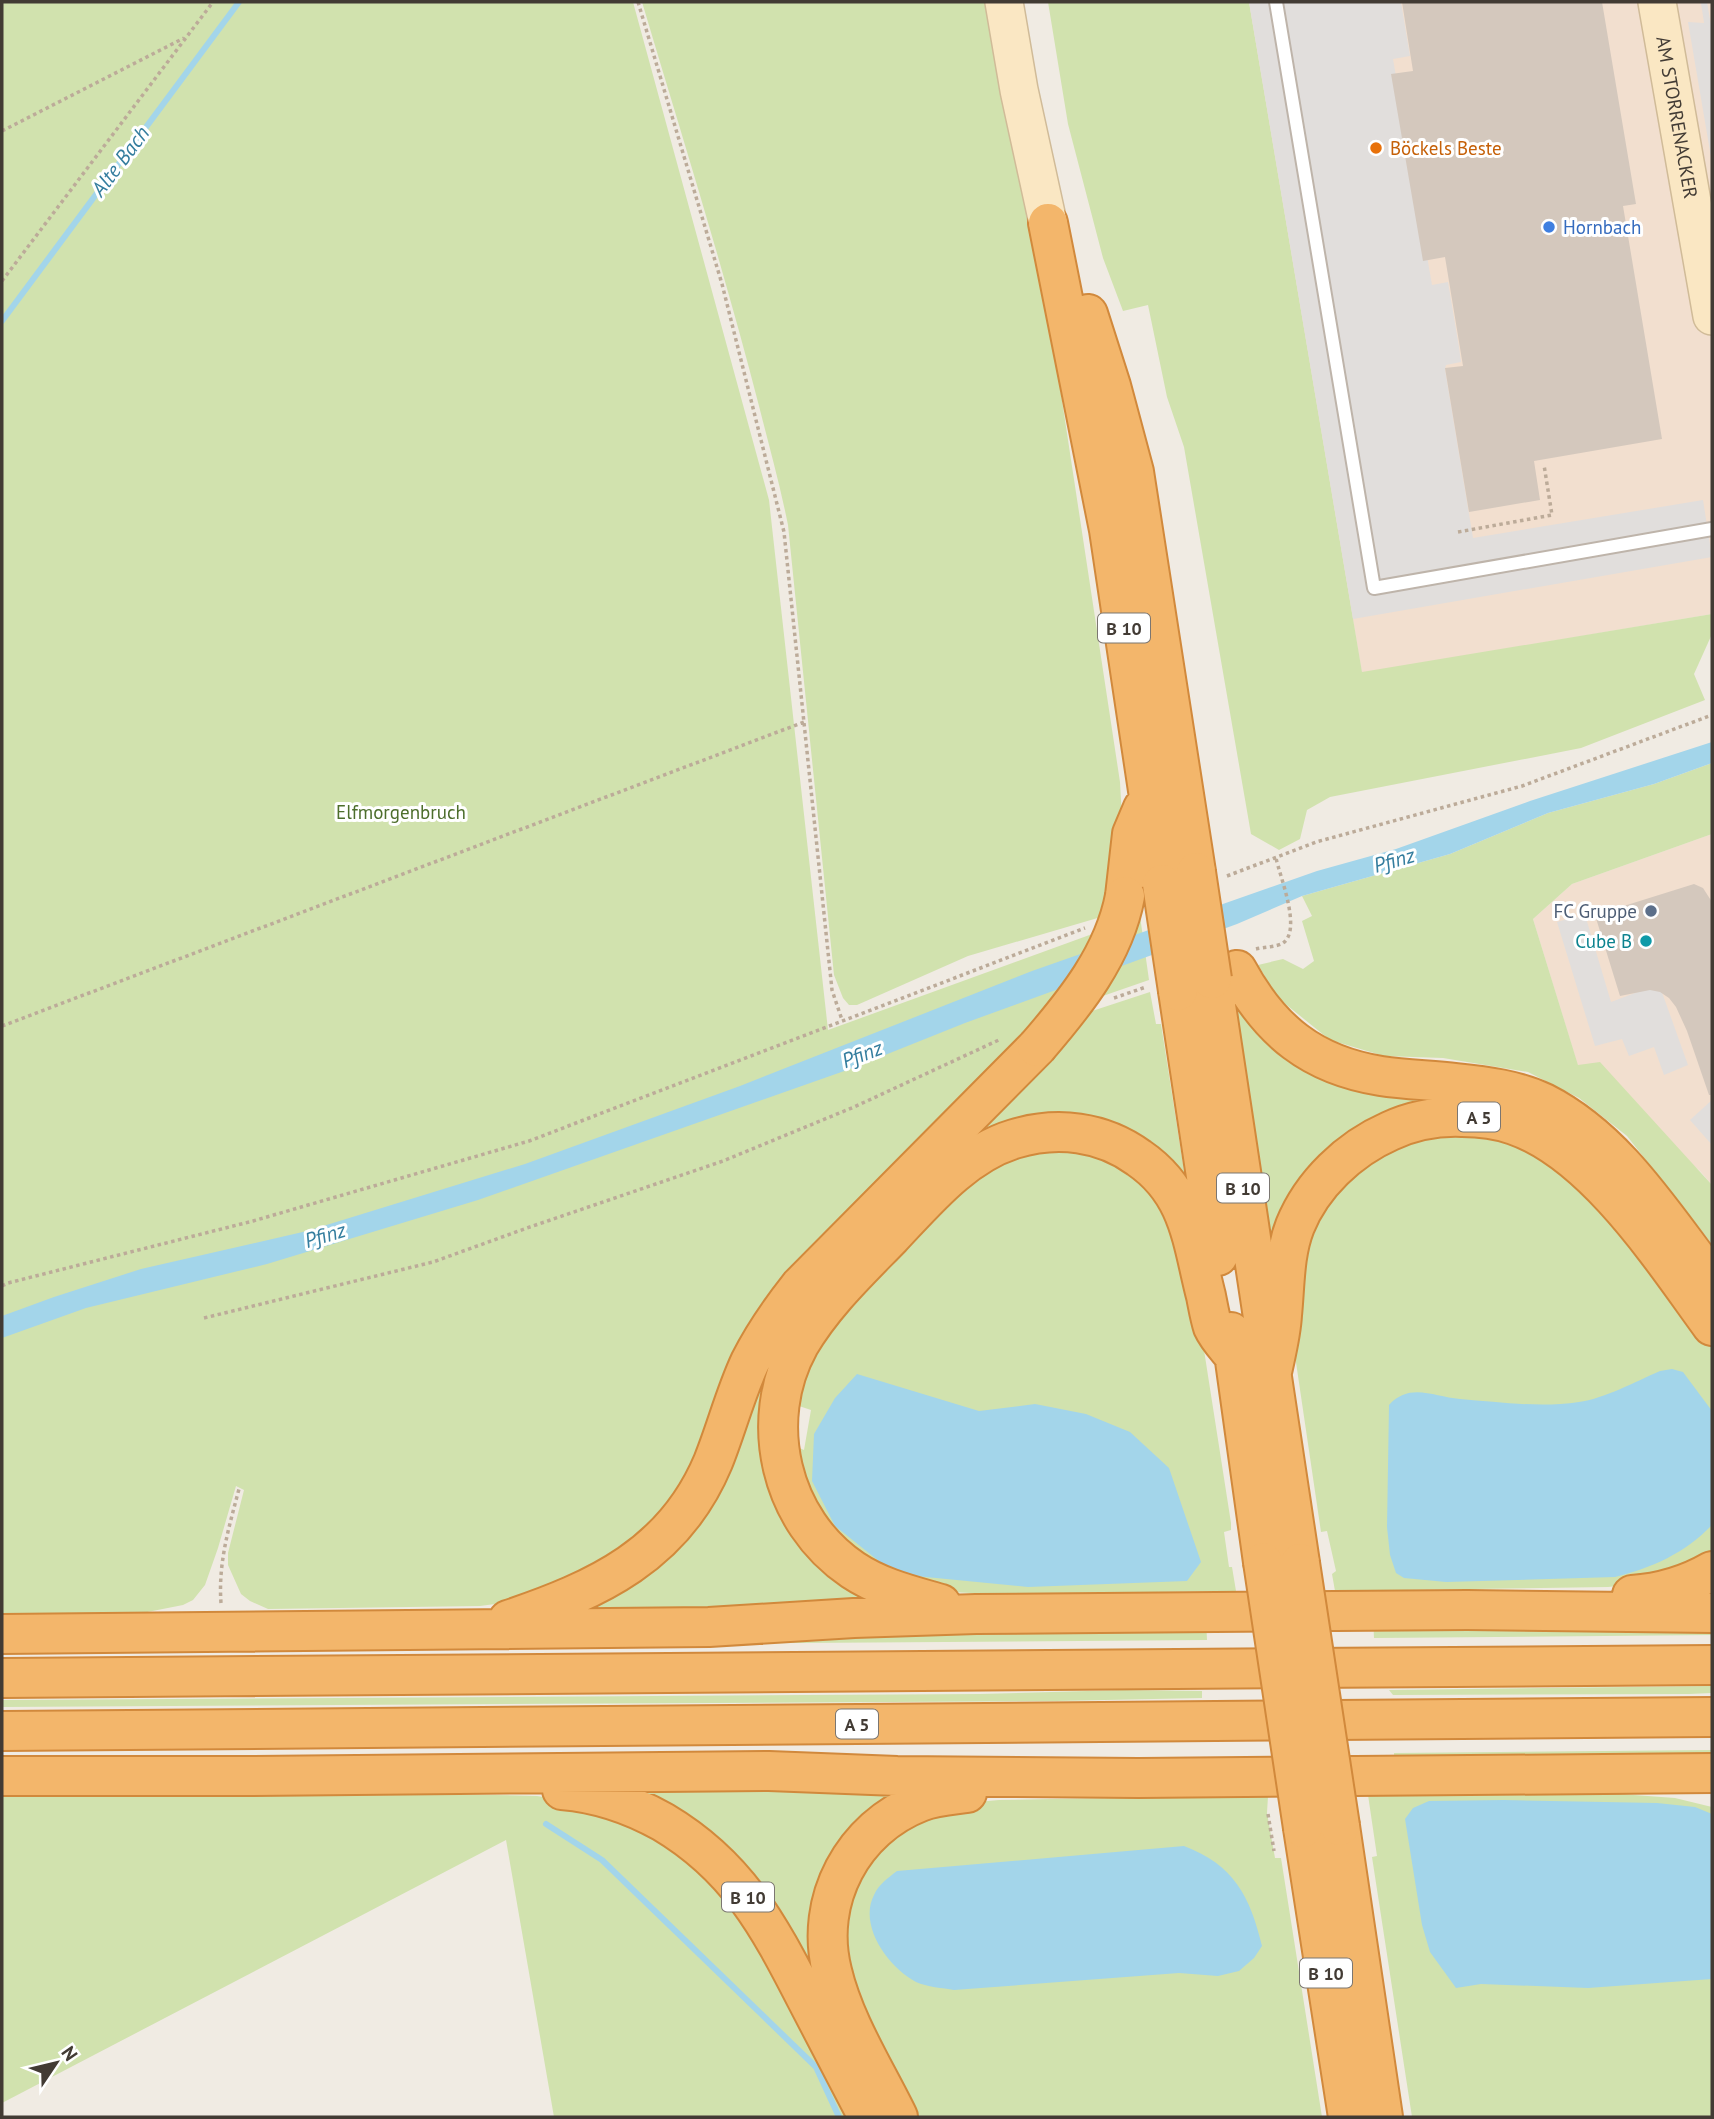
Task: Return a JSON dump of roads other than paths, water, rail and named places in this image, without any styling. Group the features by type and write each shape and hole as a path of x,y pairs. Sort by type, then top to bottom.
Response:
{"highway":[{"name":"B 10","path":"1048,223 1109,530 1149,793 1195,877 1235,1357 1282,1563 1322,1827 1383,2117"},
{"name":"B 10","path":"1048,223 1084,304 1134,472 1202,913 1205,975 1272,1372 1282,1563"},
{"path":"477,1630 555,1604 606,1581 633,1564 661,1539 700,1490 749,1364 773,1320 800,1286 1022,1042 1069,1011 1094,973 1109,947 1118,923 1125,896 1132,834 1149,793"},
{"name":"A 5","path":"1205,975 1248,991 1281,1031 1299,1046 1335,1064 1381,1076 1496,1088 1541,1102 1562,1113 1602,1143 1621,1163 1712,1279"},
{"name":"A 5","path":"1272,1372 1282,1318 1285,1263 1294,1228 1306,1204 1325,1178 1349,1156 1379,1136 1406,1123 1447,1116 1486,1118 1515,1125 1541,1137 1565,1153 1611,1195 1712,1326"},
{"path":"976,1614 886,1588 841,1561 815,1535 799,1511 784,1475 778,1446 782,1388 798,1347 814,1321 853,1276 935,1192 971,1161 1013,1139 1033,1134 1068,1132 1084,1133 1114,1142 1150,1165 1178,1201 1192,1234 1214,1329 1235,1357"},
{"path":"1467,1610 1658,1593 1692,1582 1712,1571"},
{"path":"2,1634 709,1627 976,1614 1467,1610 1712,1613"},
{"path":"2,1678 1712,1665"},
{"name":"A 5","path":"2,1731 1712,1717"},
{"path":"2,1776 769,1771 897,1776 1139,1778 1712,1773"},
{"name":"B 10","path":"538,1773 557,1789 605,1797 630,1805 658,1819 705,1850 727,1872 766,1924 789,1964 867,2117"},
{"path":"1623,1774 1653,1787 1691,1791 1712,1797"},
{"path":"898,2117 841,2001 830,1962 830,1908 843,1871 864,1838 899,1812 923,1800 1139,1778"},
{"name":"B 10","path":"1322,1827 1348,2117"}],"street":[{"path":"1004,2 1019,90 1048,223"},
{"name":"AM STORRENACKER","path":"1657,2 1712,316"}],"lane":[{"path":"1276,2 1374,588 1712,529"}],"water":[{"name":"Pfinz","path":"1712,742 1712,763 1654,784 1548,813 1450,854 1302,896 1237,924 965,1023 850,1069 478,1200 267,1264 86,1308 2,1338 2,1316 54,1297 141,1269 307,1231 525,1164 740,1086 1032,971 1317,871 1396,849 1530,801"},
{"path":"1672,1369 1683,1372 1712,1411 1712,1525 1691,1544 1655,1564 1615,1577 1446,1582 1404,1578 1396,1573 1390,1555 1387,1527 1389,1405 1397,1398 1414,1392 1505,1403 1564,1404 1599,1397 1660,1371"},
{"path":"857,1374 979,1411 1035,1404 1086,1414 1130,1432 1169,1468 1201,1562 1187,1581 1028,1587 895,1574 835,1526 812,1481 814,1434 835,1398"},
{"path":"1429,1801 1657,1803 1695,1807 1712,1814 1712,1979 1588,1988 1481,1984 1456,1988 1430,1952 1422,1925 1405,1819 1413,1808"},
{"path":"1184,1846 1216,1863 1227,1873 1237,1884 1252,1912 1262,1946 1254,1958 1239,1971 1218,1976 1179,1973 954,1990 920,1984 906,1976 887,1956 873,1932 870,1907 874,1895 881,1884 897,1871"}],"waterway":[{"name":"Alte Bach","path":"2,321 239,2"},
{"path":"546,1824 602,1860 816,2067 839,2117"}],"place":[{"name":"Böckels Beste","path":"1376,148"},
{"name":"Hornbach","path":"1549,227"},
{"name":"FC Gruppe","path":"1651,911"},
{"name":"Cube B","path":"1646,941"}],"park label":[{"name":"Elfmorgenbruch","path":"401,812"}]}
